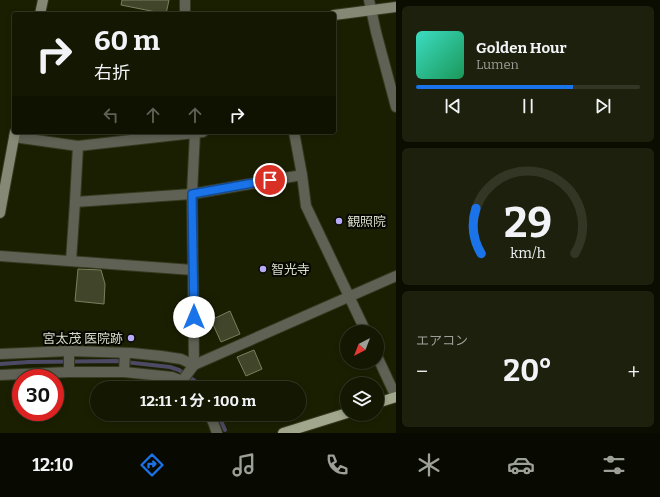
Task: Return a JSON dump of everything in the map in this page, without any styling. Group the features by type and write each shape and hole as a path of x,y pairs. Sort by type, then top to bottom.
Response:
{"main road":[{"path":"384,401 396,397"},
{"path":"283,433 340,415"}],"street":[{"path":"40,12 43,0"},
{"path":"185,0 185,12"},
{"path":"370,5 396,107"},
{"path":"336,14 370,5 396,7"},
{"path":"0,213 14,134 78,146 181,134"},
{"path":"187,381 192,368 194,270 192,194 198,134"},
{"path":"294,134 306,206 363,325"},
{"path":"71,261 78,146"},
{"path":"75,202 192,194 302,175"},
{"path":"0,256 194,270"},
{"path":"192,368 396,276"},
{"path":"0,354 69,354 125,363 181,381"},
{"path":"69,354 69,370"},
{"path":"0,375 69,370 125,363 161,356 180,359 192,368"},
{"path":"383,369 396,397"},
{"path":"212,421 217,433"}],"building":[{"path":"122,0 169,0 166,12 156,12 121,5"},
{"path":"78,269 101,270 105,284 104,304 75,301"},
{"path":"230,311 240,334 221,342 211,320"},
{"path":"254,350 262,369 246,376 237,357"}],"waterway":[{"path":"0,364 29,362 116,361 170,367 179,370 195,381"},
{"path":"221,421 225,430"}],"place":[{"name":"観照院","path":"339,221"},
{"name":"智光寺","path":"263,269"},
{"name":"宮太茂 医院跡","path":"131,338"}],"route":[{"path":"194,317 192,194 270,180"}]}
